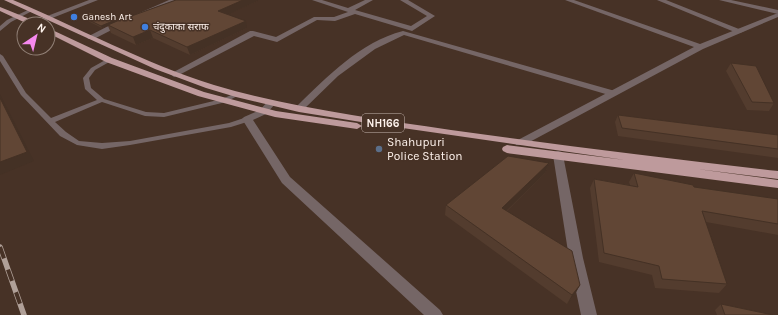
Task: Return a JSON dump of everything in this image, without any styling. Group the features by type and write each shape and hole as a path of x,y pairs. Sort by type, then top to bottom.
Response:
{"highway":[{"name":"NH166","path":"7,0 45,16"},
{"path":"0,9 18,16"},
{"name":"NH166","path":"56,21 118,51 174,74 238,94 299,109 385,124 520,143 778,175"},
{"name":"NH166","path":"56,34 109,60 160,80 263,112 558,155 778,184"}],"street":[{"path":"54,16 95,0"},
{"path":"90,37 165,3 176,0"},
{"path":"315,0 412,29"},
{"path":"174,74 253,33 277,40 316,18 335,19 370,0"},
{"path":"299,109 335,74 372,47 412,29 432,16 403,0"},
{"path":"568,0 700,47"},
{"path":"660,0 740,31"},
{"path":"722,0 778,12"},
{"path":"520,143 700,47 778,15"},
{"path":"403,32 612,94"},
{"path":"271,103 263,112 247,119 286,180 435,315"},
{"path":"558,155 576,258 589,315"}],"lane":[{"path":"18,16 32,10"},
{"path":"0,29 16,17"},
{"path":"0,56 23,94 63,134 77,143 102,146 162,138 231,125 247,119"},
{"path":"109,60 93,69 86,78 88,89 102,100 145,114 164,115 224,101 238,94"},
{"path":"51,121 102,100"}],"building":[{"path":"176,0 243,0 218,11 246,21 187,47 150,30 133,37 108,25"},
{"path":"89,12 115,20 101,26 87,19"},
{"path":"731,63 756,66 774,103 752,102"},
{"path":"0,98 27,152 0,162"},
{"path":"618,115 778,135 778,149 622,128"},
{"path":"508,156 549,163 502,208 572,251 580,285 572,295 446,205"},
{"path":"634,173 693,185 694,187 778,199 778,224 702,211 727,284 662,279 659,266 604,253 594,179 638,187"},
{"path":"721,304 773,315 725,315"}],"railway":[{"path":"0,247 24,315"}],"place":[{"name":"Ganesh Art","path":"74,17"},
{"name":"चंदुकाका सराफ","path":"145,27"},
{"name":"Shahupuri Police Station","path":"379,149"}]}
